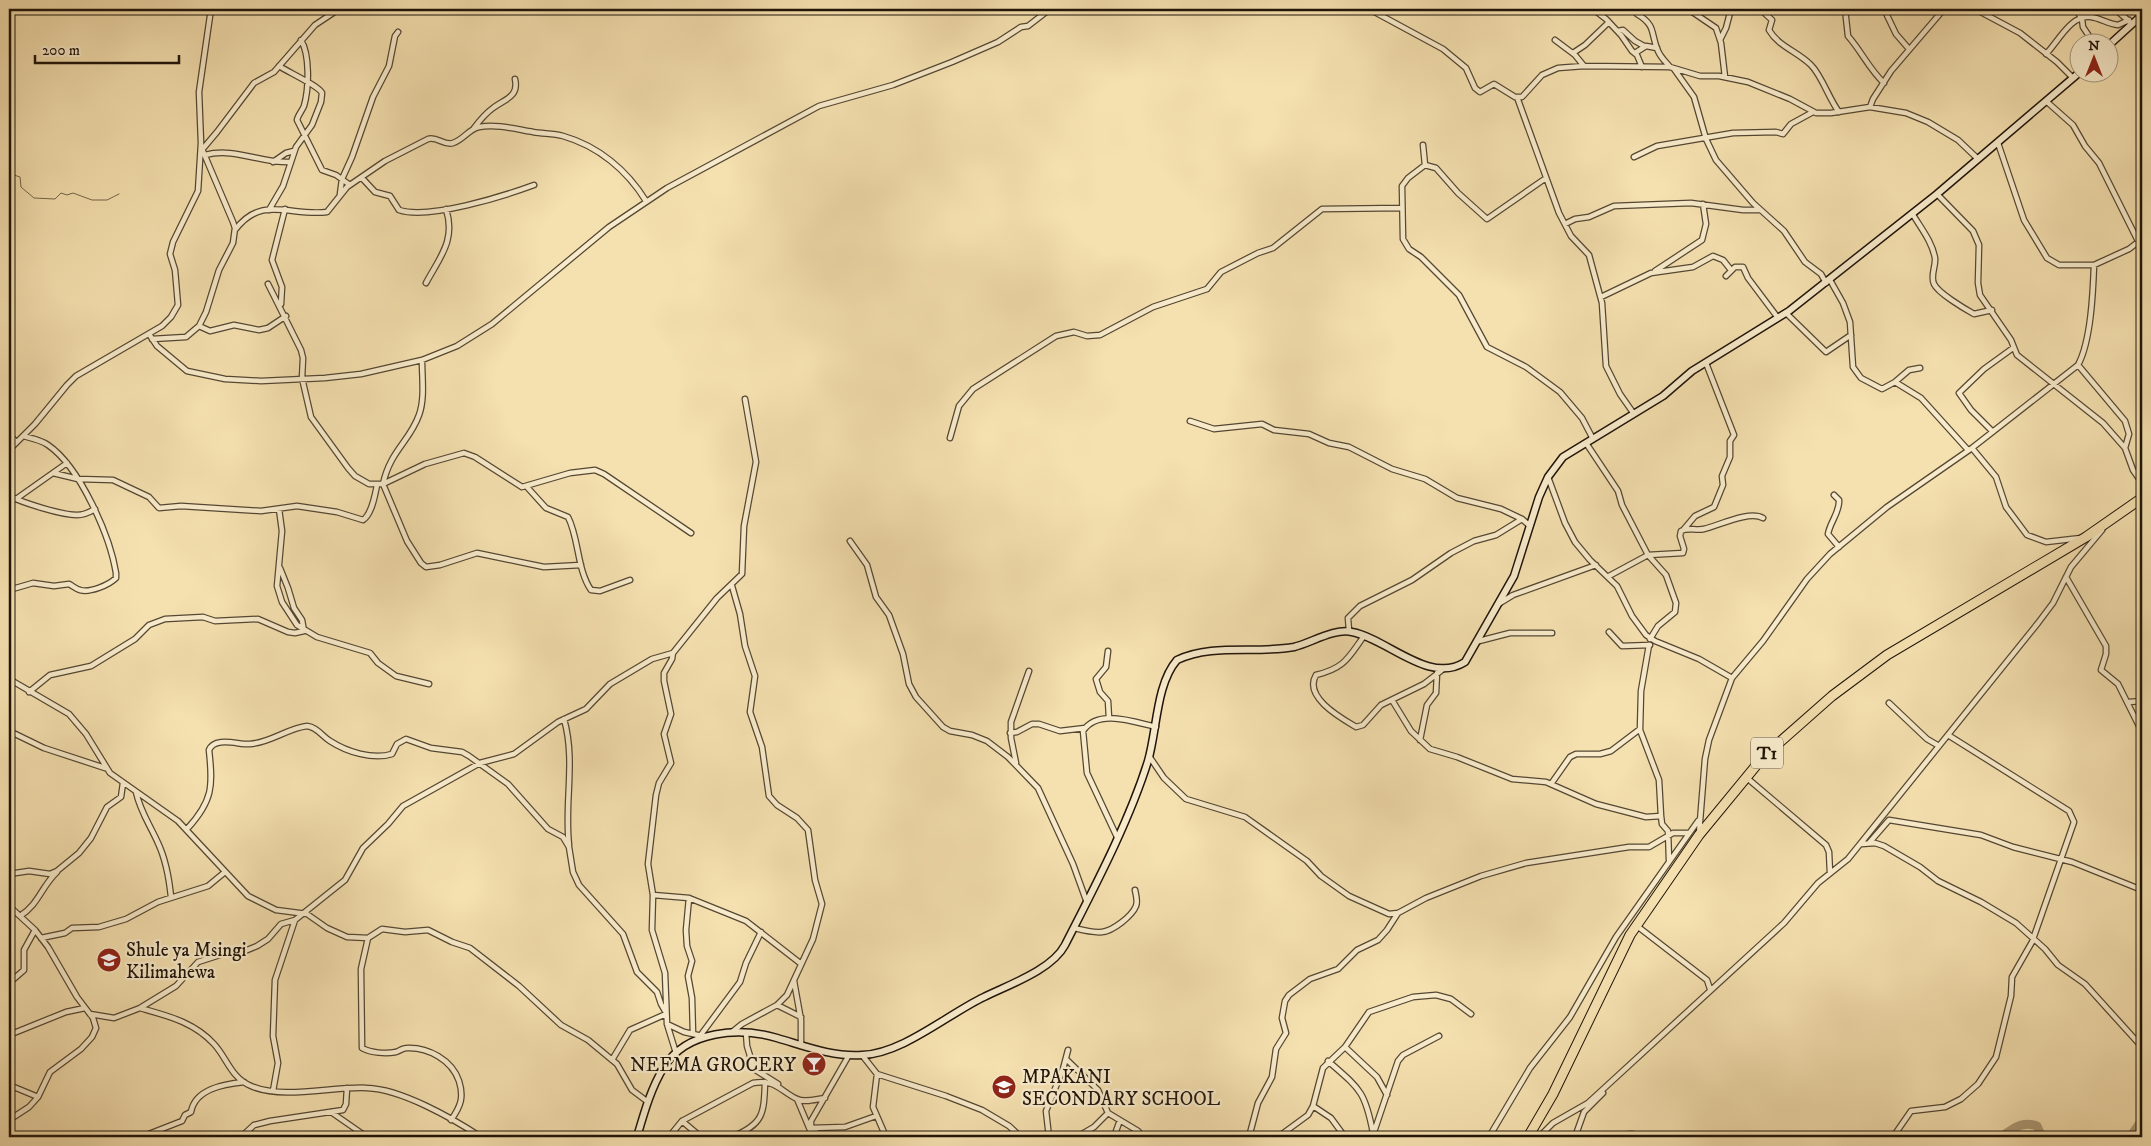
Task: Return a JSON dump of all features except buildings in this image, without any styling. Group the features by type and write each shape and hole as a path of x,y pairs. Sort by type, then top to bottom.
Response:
{"highway":[{"name":"T1","path":"1528,1137 1553,1094 1630,936 1699,836 1764,756 1832,696 1887,655 2086,537 2142,498"}],"street":[{"path":"9,450 76,376 167,322 178,305 175,270 170,254 172,242 198,191 201,150 199,92 211,9"},
{"path":"201,150 254,82 271,74 315,25 339,9"},
{"path":"149,334 152,340 187,371 204,376 261,381 361,374 422,360 457,346 492,324 609,227 646,201 770,130 819,106 892,85 952,62 998,42 1021,27 1028,26 1050,9"},
{"path":"1369,9 1374,14 1443,49 1466,68 1477,91 1484,91 1496,84 1517,97 1546,178 1565,224 1574,241 1589,255 1601,297 1605,328 1604,359 1607,370 1634,414"},
{"path":"1593,9 1618,31 1635,53 1642,67"},
{"path":"1688,9 1714,25 1720,40 1724,77"},
{"path":"1720,40 1726,28 1731,9"},
{"path":"1760,9 1772,20 1769,28 1772,35 1786,48 1813,67 1839,112"},
{"path":"1845,9 1848,36 1857,45 1865,62 1884,83"},
{"path":"1884,9 1896,34 1909,49"},
{"path":"1870,107 1873,99 1909,49 1944,9"},
{"path":"1975,9 2016,30 2068,74"},
{"path":"2076,9 2086,32"},
{"path":"2115,9 2131,23"},
{"path":"1637,14 1648,21 1657,48 1694,97 1706,139 1716,160 1759,210 1784,231 1805,262 1828,282 1849,318 1851,361 1861,378 1882,389 1895,382 1909,370 1920,368"},
{"path":"2118,36 2142,15"},
{"path":"2046,54 2071,24 2090,16 2118,25 2131,23"},
{"path":"1573,53 1586,45 1609,22"},
{"path":"1618,31 1623,30 1644,46 1657,48"},
{"path":"340,195 342,179 352,157 373,97 389,66 395,36 398,32"},
{"path":"301,40 308,57 304,105 297,118 322,170 342,179 350,185"},
{"path":"1555,40 1573,53 1584,66"},
{"path":"1635,53 1644,46"},
{"path":"268,210 283,186 294,151 317,113 322,93 316,85 306,82 279,66"},
{"path":"1517,97 1525,94 1547,72 1584,66 1672,68 1700,76 1724,77 1748,82 1790,99 1813,112"},
{"path":"235,230 246,218 268,210 285,208 314,213 327,212 350,185 385,161 434,138 449,144 453,143 473,129 492,108 513,94 516,85 515,79"},
{"path":"1364,636 1350,659 1326,672 1315,675 1318,699 1325,708 1357,727 1363,725 1381,705 1424,684 1440,672 1457,667 1465,662 1479,641 1514,576 1539,497 1548,477 1563,457 1663,396 1706,363 1786,313 1828,282 1937,194 2068,82"},
{"path":"2046,101 2072,125 2085,146 2099,163 2140,240 2142,249"},
{"path":"1634,157 1657,146 1740,133 1783,134 1791,124 1813,112 1839,112 1870,107 1906,112 1928,122 1962,143 1978,159"},
{"path":"473,129 508,128 558,134 576,140 622,169 646,201"},
{"path":"1998,143 2024,220 2044,254 2059,264 2094,265 2129,249 2140,240"},
{"path":"1423,145 1425,165"},
{"path":"152,340 186,337 199,326 206,312 222,263 233,243 235,230 205,155 201,150"},
{"path":"273,162 286,153 294,151"},
{"path":"205,155 225,152 273,162 291,162"},
{"path":"1425,165 1436,168 1458,193 1487,219 1546,178"},
{"path":"1425,165 1404,182 1402,188 1403,239 1406,246 1421,256 1459,295 1487,347 1526,367 1560,392 1582,418 1594,439"},
{"path":"362,178 375,192 390,196 399,210 429,212 504,195 534,185"},
{"path":"1937,194 1973,231 1976,237 1980,253 1978,289 1980,295 2011,340 2017,355 2053,386 2103,423 2125,448 2132,470 2142,483"},
{"path":"1565,224 1575,218 1588,217 1614,206 1702,204 1738,210 1759,210"},
{"path":"1601,297 1653,272 1702,240 1706,224 1702,204"},
{"path":"281,306 282,287 272,260 285,208"},
{"path":"426,283 446,249 450,225 446,208"},
{"path":"950,438 959,406 973,389 1010,367 1044,343 1070,332 1092,337 1100,335 1153,307 1207,289 1221,272 1278,244 1322,209 1402,208"},
{"path":"1912,213 1927,237 1935,256 1933,279 1935,286 1957,305 1974,314 1992,310"},
{"path":"1653,272 1693,267 1713,256 1723,260 1731,270"},
{"path":"1699,836 1698,821 1707,750 1732,678 1763,641 1807,579 1838,547 1887,507 1970,449 2078,365 2085,346 2092,303 2094,265"},
{"path":"1726,276 1737,266 1743,267 1748,278 1778,318"},
{"path":"268,284 281,306 301,350 303,358 302,378 311,417 316,427 355,476 369,484 380,484 425,464 464,453 480,460 518,485 527,487 561,474 590,470 599,472 691,533"},
{"path":"1786,313 1825,352 1850,335"},
{"path":"199,326 210,331 234,325 259,330 268,328 286,316"},
{"path":"1992,432 1962,400 1959,392 1984,369 2014,348"},
{"path":"53,473 78,479 113,480 149,498 159,508 181,506 250,511 303,507 337,512 363,520 370,510 392,456 419,416 422,405 422,360"},
{"path":"1609,576 1648,555 1683,552 1684,549 1680,536 1684,529 1695,516 1714,507 1723,485 1722,476 1730,453 1730,441 1734,435 1706,363"},
{"path":"2078,365 2125,421 2128,434 2125,448"},
{"path":"1895,382 1921,398 1996,476 2006,507 2027,535 2046,542 2086,537"},
{"path":"676,1053 665,1012 665,973 652,930 653,895 649,876 648,853 659,783 671,764 664,734 670,714 664,673 672,659 673,653 717,598 732,586 742,574 744,566 742,543 756,462 745,399"},
{"path":"1190,421 1214,430 1262,424 1274,430 1309,434 1329,443 1348,447 1392,469 1425,479 1457,498 1501,509 1522,519 1530,526"},
{"path":"9,434 16,442"},
{"path":"9,590 33,583 54,586 70,584 76,589 86,591 111,582 116,578 112,556 95,509 78,479 67,463 48,445 23,436"},
{"path":"1586,443 1618,490 1622,505 1648,555 1666,575 1677,606 1675,612 1655,629 1650,639"},
{"path":"16,499 67,463"},
{"path":"1548,477 1569,532 1581,550 1609,576 1620,590 1636,622 1650,639 1699,659 1732,678"},
{"path":"380,484 407,542 421,563 426,566 432,567 477,553 544,567 581,565"},
{"path":"527,487 546,508 568,517 578,544 581,565 589,587 595,591 630,580"},
{"path":"1834,495 1839,500 1840,506 1830,521 1828,534 1838,547"},
{"path":"9,496 33,506 78,515 95,509"},
{"path":"279,509 282,531 280,568 276,586 282,602 292,619 304,631 357,651 370,653 378,663 396,676 429,684"},
{"path":"1684,529 1701,530 1753,516 1763,518"},
{"path":"1349,632 1348,618 1360,606 1418,577 1459,548 1474,541 1496,535 1522,519"},
{"path":"1540,1137 1553,1123 1588,1103 1610,1083 1710,989 1784,923 1818,883 1848,859 1862,844 1879,818 2038,623 2076,561 2109,520"},
{"path":"850,541 867,565 876,597 889,615 903,654 909,684 916,697 943,727 950,731 972,735 987,741 1016,765 1042,795 1073,864 1086,900"},
{"path":"1500,603 1516,594 1596,565"},
{"path":"280,568 294,608 302,620 304,631"},
{"path":"2066,577 2106,646 2106,654 2101,670 2118,684 2129,702 2142,732"},
{"path":"732,586 740,614 745,646 756,676 750,712 762,747 769,796 777,805 805,826 813,852 815,880 822,909 809,949 800,964 787,995 778,1006 742,1024 732,1032"},
{"path":"28,692 50,675 91,666 135,639 149,624 165,619 203,617 215,622 258,619 288,632 304,631"},
{"path":"667,1024 703,1036 732,1032 746,1033 776,1038 800,1046 862,1056 899,1044 972,1002 1046,965 1063,949 1117,837 1149,756 1167,675 1177,660 1187,655 1216,651 1254,651 1286,648 1349,632 1364,636 1440,672"},
{"path":"1609,632 1622,646 1649,645 1659,642"},
{"path":"1479,641 1510,633 1552,633"},
{"path":"1649,645 1640,691 1640,729 1641,738 1659,780 1662,824 1668,831 1669,860"},
{"path":"1108,651 1106,667 1096,679 1100,692 1108,702 1108,718"},
{"path":"273,1091 278,1063 273,1036 275,980 295,920 344,880 363,848 388,824 403,806 480,763 514,754 564,719 586,709 610,684 652,659 673,653"},
{"path":"1016,765 1010,733 1011,722 1029,672"},
{"path":"1420,740 1427,705 1436,693 1440,672"},
{"path":"9,679 28,692 69,714 86,734 106,768 123,783 187,829 242,891 255,900 276,910 302,913 347,936 368,938 382,929 405,932 428,930 452,942 470,948 520,986 562,1025 588,1040 612,1060 621,1068 632,1090 648,1102"},
{"path":"1392,700 1411,731 1430,749 1457,757 1512,779 1551,784 1596,804 1646,817 1661,816"},
{"path":"2129,702 2142,701"},
{"path":"1889,703 1927,739 1939,746"},
{"path":"1010,733 1017,732 1032,724 1060,731 1085,728 1101,719 1108,718 1156,727"},
{"path":"564,719 571,757 567,827 573,872 580,885 623,934 637,972 657,992 665,1012"},
{"path":"187,829 199,815 208,797 212,778 210,747 222,743 250,744 312,726 336,744 374,757 392,754 396,744 406,739 431,748 462,752 508,784 548,829 563,838 569,846"},
{"path":"1085,728 1083,738 1087,772 1117,837"},
{"path":"1551,784 1570,757 1576,754 1600,754 1611,751 1640,729"},
{"path":"9,731 44,748 106,768"},
{"path":"1892,1137 1910,1111 1945,1107 1961,1099 1984,1076 1999,1052 2011,996 2012,976 2032,938 2074,822 2072,813 1948,735"},
{"path":"1149,756 1164,778 1186,799 1245,817 1307,862 1321,876 1349,896 1382,913 1398,913 1426,898 1490,873 1539,860 1629,847 1649,847 1667,836 1678,832 1688,833"},
{"path":"1746,777 1826,845 1830,852 1830,873"},
{"path":"20,916 38,901 47,882 85,846 107,806 122,797 123,783"},
{"path":"136,792 143,814 168,867 171,897"},
{"path":"1869,842 1884,823 1892,820 1977,834 2008,846 2096,870 2142,890"},
{"path":"1489,1137 1525,1076 1570,1016 1616,937 1698,821"},
{"path":"1862,844 1869,842 1884,846 1920,867 1938,881 1981,902 2016,923 2058,965 2085,984 2142,1047"},
{"path":"9,874 29,871 50,874 58,871"},
{"path":"40,938 65,933 72,928 111,924 171,897 208,886 225,872"},
{"path":"1074,928 1101,932 1108,930 1125,919 1135,908 1137,900 1134,890"},
{"path":"653,895 689,898 746,921 800,964"},
{"path":"689,898 686,930 687,946 692,961 688,976 692,998 693,1034"},
{"path":"9,906 40,938 90,1014 96,1028 92,1037 74,1055 52,1069 38,1097 23,1112 9,1120"},
{"path":"1249,1137 1258,1103 1272,1077 1276,1049 1286,1033 1282,1018 1286,998 1306,981 1338,969 1357,950 1378,940 1398,913"},
{"path":"90,1014 114,1018 140,1008 170,990 198,962 226,953 240,953 257,946 268,939 281,924 295,920"},
{"path":"1637,926 1707,980 1710,989"},
{"path":"9,984 24,970 24,950 34,930"},
{"path":"638,1137 648,1102 665,1065 676,1053 703,1036 740,982 746,963 761,932"},
{"path":"368,938 361,969 362,1048 390,1053 406,1048 417,1049 438,1056 446,1061 458,1077 462,1094 459,1109 451,1120"},
{"path":"794,977 801,1017 800,1046"},
{"path":"1278,1137 1280,1133 1306,1117 1313,1106 1323,1068 1328,1061 1345,1047 1369,1012 1413,997 1436,995 1451,999 1471,1014"},
{"path":"778,1006 801,1017"},
{"path":"9,1035 66,1012 85,1008"},
{"path":"140,1008 174,1017 197,1029 215,1045 229,1068 244,1082 255,1088 273,1091 347,1088 388,1090 451,1120 481,1137"},
{"path":"612,1060 630,1030 665,1012"},
{"path":"746,1033 750,1059 754,1070 797,1099 806,1101 825,1098"},
{"path":"1374,1136 1400,1058 1439,1036"},
{"path":"1345,1047 1377,1077 1387,1095"},
{"path":"1049,1137 1046,1111 1068,1050"},
{"path":"811,1137 811,1121 849,1055"},
{"path":"862,1056 876,1074 946,1096 982,1110 1009,1126 1021,1137"},
{"path":"1066,1059 1098,1090 1108,1113 1143,1137"},
{"path":"1328,1061 1363,1093 1369,1110 1374,1136"},
{"path":"876,1074 872,1097 876,1116 886,1137"},
{"path":"140,1137 182,1121 185,1115 191,1112 195,1101 209,1090 223,1085 244,1082"},
{"path":"669,1137 682,1121 747,1086 766,1082 784,1089"},
{"path":"732,1137 750,1129 760,1120 766,1082"},
{"path":"1575,1137 1584,1112 1610,1083"},
{"path":"9,1085 38,1097"},
{"path":"241,1137 254,1125 260,1123 345,1108 347,1088"},
{"path":"797,1099 810,1129 828,1137"},
{"path":"1313,1106 1331,1118 1345,1137"},
{"path":"330,1112 367,1137"},
{"path":"1077,1137 1094,1126 1108,1113"},
{"path":"810,1129 845,1126 876,1116"},
{"path":"1116,1137 1115,1134 1120,1120"},
{"path":"682,1121 701,1137"},
{"path":"1586,1137 1632,1134 1646,1137"}],"waterway":[{"path":"9,167 11,174 20,177 21,187 34,198 55,199 61,193 67,195 73,193 92,200 107,200 119,194"},
{"path":"2130,1137 2142,1120"},
{"path":"2000,1137 2026,1124 2037,1126 2042,1137"},
{"path":"2097,1137 2108,1137"}],"place":[{"name":"Shule ya Msingi Kilimahewa","path":"109,960"},
{"name":"NEEMA GROCERY","path":"814,1064"},
{"name":"MPAKANI SECONDARY SCHOOL","path":"1004,1087"}]}
